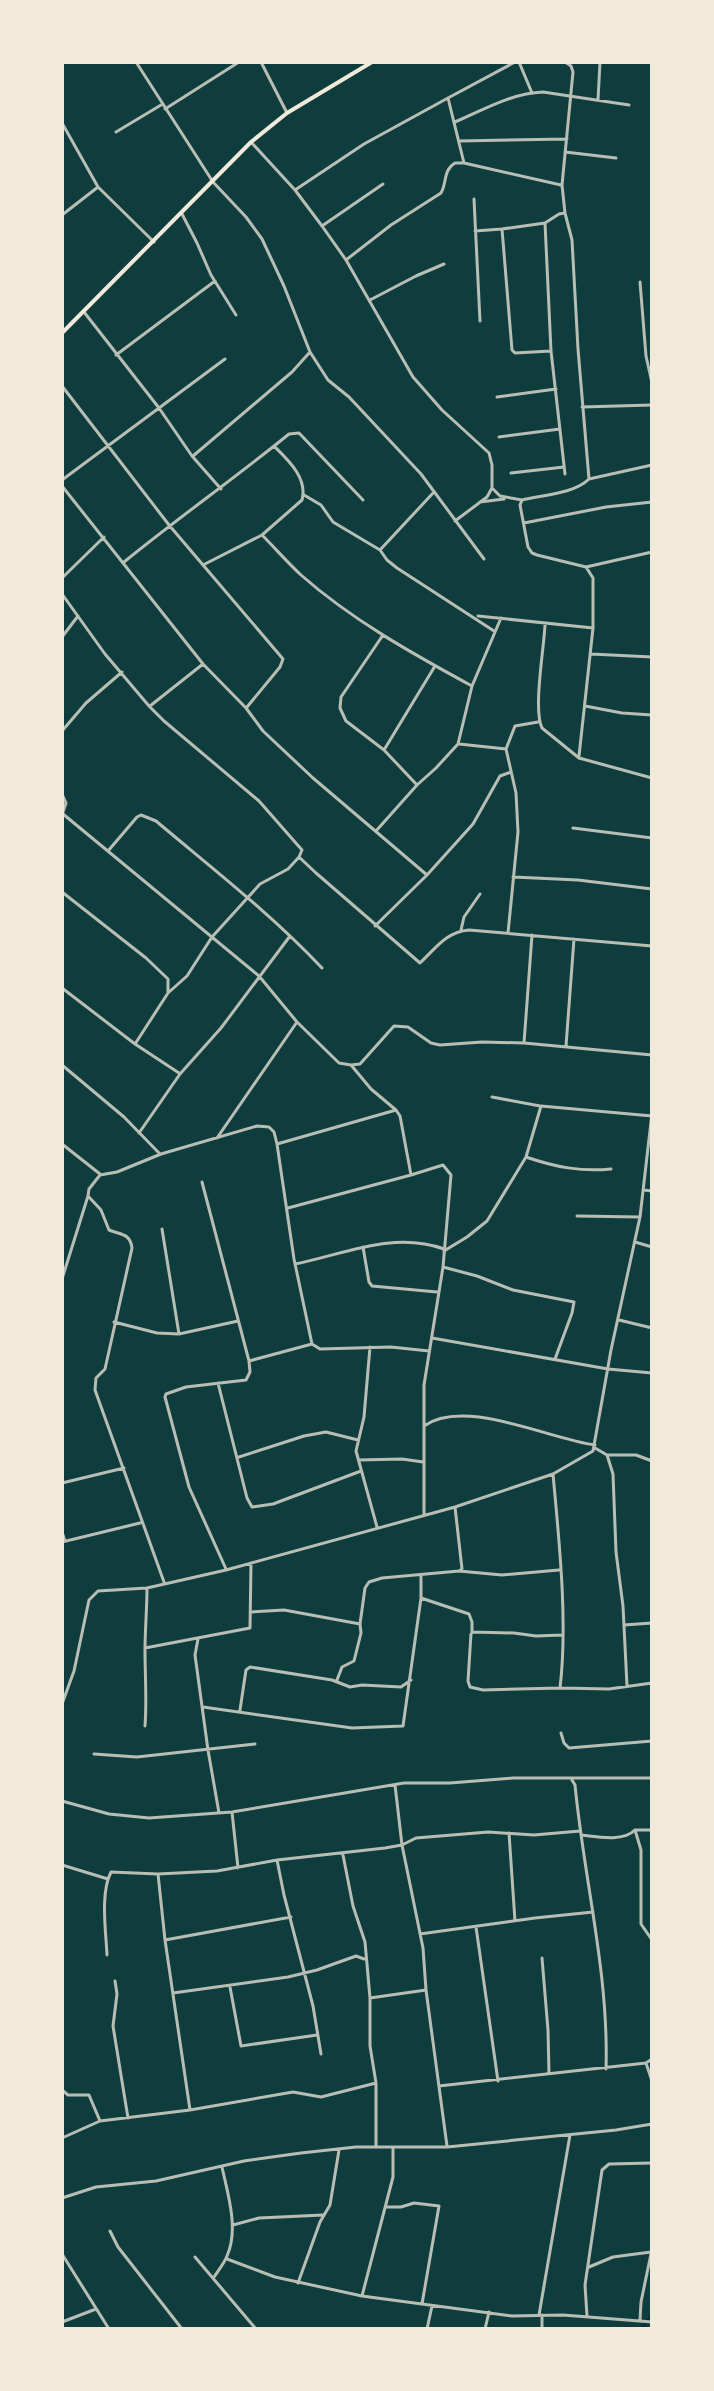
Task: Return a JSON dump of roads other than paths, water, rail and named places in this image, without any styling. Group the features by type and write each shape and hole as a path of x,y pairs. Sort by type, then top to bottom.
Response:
{"main road":[{"path":"62,333 251,142 287,113 372,62"}],"street":[{"path":"136,62 213,182 262,239 310,352 333,385 349,397 421,474 484,559"},
{"path":"165,109 239,62"},
{"path":"261,62 287,113"},
{"path":"295,190 364,144 517,62 532,93"},
{"path":"565,62 573,72 562,185 572,240 589,479"},
{"path":"598,100 600,62"},
{"path":"455,122 504,100 532,93 629,105"},
{"path":"448,98 464,163"},
{"path":"116,132 162,104"},
{"path":"62,123 98,187 154,242"},
{"path":"459,141 567,139"},
{"path":"251,142 295,190 346,260 413,377 442,410 489,453 492,488 487,497 455,521"},
{"path":"565,152 616,158"},
{"path":"346,260 391,225 441,193 447,170 455,163 562,185"},
{"path":"322,226 383,184"},
{"path":"62,215 98,187"},
{"path":"474,199 480,321"},
{"path":"475,231 545,223 565,213"},
{"path":"182,214 215,281 236,315"},
{"path":"545,223 551,351 565,474"},
{"path":"502,229 512,350 520,354 551,351"},
{"path":"370,300 444,264"},
{"path":"116,355 215,281"},
{"path":"640,282 646,356 652,383"},
{"path":"84,312 159,408 192,456 221,489"},
{"path":"192,456 292,372 310,352"},
{"path":"62,480 225,359"},
{"path":"62,386 169,525 283,659 280,667 246,708"},
{"path":"497,397 556,389"},
{"path":"582,407 652,405"},
{"path":"499,437 560,429"},
{"path":"124,562 289,434 299,433 363,500"},
{"path":"203,565 262,535 302,500 304,487 294,468 274,446"},
{"path":"492,488 498,495 522,500 570,489 589,479 652,465"},
{"path":"511,473 564,467"},
{"path":"62,486 203,664 246,708 263,731 427,875"},
{"path":"380,550 434,492"},
{"path":"304,495 321,505 333,522 380,550 397,568 495,631"},
{"path":"480,502 506,498"},
{"path":"522,500 521,514 532,553 586,567 652,552"},
{"path":"524,523 606,507 652,502"},
{"path":"262,535 300,573 340,606 472,686"},
{"path":"62,578 104,537"},
{"path":"579,758 593,628 593,578 586,567"},
{"path":"62,594 105,654 149,706 259,801 302,850 288,869 260,884 212,937 187,976 168,993 135,1044"},
{"path":"62,637 78,616"},
{"path":"474,616 593,628"},
{"path":"376,831 458,744 472,686 501,618"},
{"path":"545,625 539,721 550,736 579,758 652,778"},
{"path":"384,634 341,697 340,708 346,721 384,750 417,785"},
{"path":"591,654 652,657"},
{"path":"149,706 203,664"},
{"path":"384,750 435,666"},
{"path":"62,731 86,703 122,672"},
{"path":"585,706 652,715"},
{"path":"508,933 518,832 516,793 506,749 515,726 539,721"},
{"path":"458,744 506,749"},
{"path":"375,926 473,824 500,776 511,772"},
{"path":"62,794 66,803 62,814 259,976 297,1022 339,1063 360,1064 394,1026 408,1027 431,1043 440,1045 524,1043 652,1055"},
{"path":"108,851 137,817 147,816 248,897 322,968"},
{"path":"573,828 652,838"},
{"path":"299,857 420,963 445,937 461,930 652,946"},
{"path":"513,877 578,880 652,889"},
{"path":"62,892 168,979 168,993"},
{"path":"461,930 464,917 480,894"},
{"path":"139,1133 180,1074 221,1028 291,935"},
{"path":"524,1043 532,935"},
{"path":"565,1047 574,939"},
{"path":"62,988 180,1074"},
{"path":"216,1139 297,1022"},
{"path":"62,1065 161,1154"},
{"path":"351,1065 400,1116 411,1175"},
{"path":"62,1704 74,1671 89,1600 93,1594 104,1590 147,1588 226,1570 455,1507 553,1474 595,1447 640,1217 652,1115 541,1106 492,1097"},
{"path":"295,1264 384,1242 444,1250 467,1237 487,1221 526,1157 541,1106"},
{"path":"277,1144 396,1110"},
{"path":"62,1279 89,1189 100,1175 257,1126 269,1127 277,1144 295,1264 312,1344 320,1349 370,1347 429,1351"},
{"path":"62,1144 100,1175"},
{"path":"526,1157 556,1167 611,1169"},
{"path":"288,1208 443,1165 451,1175 443,1267 424,1385 424,1514"},
{"path":"202,1182 250,1365"},
{"path":"644,1190 652,1191"},
{"path":"88,1196 101,1210 109,1230 127,1235 131,1240 130,1260 105,1369 96,1378 95,1390 164,1582"},
{"path":"577,1216 640,1217"},
{"path":"162,1229 179,1334"},
{"path":"635,1242 652,1247"},
{"path":"363,1247 372,1286 437,1292"},
{"path":"443,1267 513,1290 574,1302 555,1360"},
{"path":"619,1320 652,1328"},
{"path":"114,1322 157,1333 179,1334 238,1321"},
{"path":"432,1338 608,1369 652,1373"},
{"path":"226,1570 189,1487 165,1397 169,1391 246,1380 250,1372 249,1361 312,1344"},
{"path":"370,1347 364,1417 356,1451 377,1527"},
{"path":"218,1383 249,1504 256,1508 273,1504 361,1471"},
{"path":"424,1426 443,1416 479,1418 595,1447 607,1455 636,1455 652,1460"},
{"path":"237,1457 326,1432 358,1440"},
{"path":"607,1455 613,1474 627,1686"},
{"path":"358,1460 423,1462"},
{"path":"62,1483 124,1468"},
{"path":"553,1474 561,1570 560,1688"},
{"path":"455,1507 463,1565 459,1571"},
{"path":"62,1532 64,1541 141,1522"},
{"path":"145,1648 250,1628 251,1563"},
{"path":"337,1681 342,1667 354,1661 361,1633 365,1588 369,1582 459,1571 502,1575 561,1570"},
{"path":"203,1707 352,1728 403,1726 421,1598 421,1576"},
{"path":"145,1726 147,1588"},
{"path":"421,1598 469,1614 472,1622 468,1658 470,1687 483,1690 609,1689 652,1683"},
{"path":"251,1612 284,1610 360,1624"},
{"path":"624,1625 652,1623"},
{"path":"472,1632 562,1635"},
{"path":"198,1639 195,1655 219,1814"},
{"path":"240,1711 246,1670 250,1667 337,1681 350,1687 401,1687 411,1680"},
{"path":"561,1733 569,1748 652,1741"},
{"path":"94,1754 137,1757 255,1744"},
{"path":"62,1801 109,1814 149,1818 219,1814 404,1783 513,1778 652,1778"},
{"path":"571,1778 575,1785 605,2004 606,2069"},
{"path":"395,1785 402,1845 420,1934 447,2147"},
{"path":"232,1812 238,1868"},
{"path":"635,1830 641,1847 641,1924 652,1940"},
{"path":"107,1955 105,1909 111,1872 158,1874 238,1868 277,1860 343,1855 402,1845 416,1838 488,1832 534,1835 581,1833 613,1837 630,1835 635,1830 652,1830"},
{"path":"508,1832 515,1921"},
{"path":"343,1855 353,1906 365,1942 370,1998 369,2030 376,2083 376,2147"},
{"path":"277,1860 313,2006 321,2054"},
{"path":"62,1865 108,1879"},
{"path":"158,1874 190,2110"},
{"path":"420,1934 593,1912"},
{"path":"165,1940 291,1917"},
{"path":"476,1927 498,2081"},
{"path":"173,1993 304,1974 356,1956 365,1959"},
{"path":"542,1958 549,2074"},
{"path":"115,1981 117,1994 113,2026 128,2118"},
{"path":"230,1986 241,2046 317,2035"},
{"path":"370,1998 426,1990"},
{"path":"438,2086 606,2069 646,2063 652,2059"},
{"path":"646,2063 652,2081"},
{"path":"62,2138 100,2121 190,2110 293,2092 321,2097 376,2083"},
{"path":"62,2090 68,2095 89,2095 100,2121"},
{"path":"62,2198 96,2187 156,2181 262,2158 356,2147 447,2147 652,2124"},
{"path":"542,2329 541,2315 570,2135"},
{"path":"362,2296 393,2177 393,2148"},
{"path":"298,2283 323,2215 330,2205 339,2150"},
{"path":"587,2317 585,2285 602,2170 609,2164 652,2163"},
{"path":"214,2277 227,2259 233,2225 222,2167"},
{"path":"386,2207 414,2203 439,2206 422,2304"},
{"path":"233,2225 259,2218 323,2215"},
{"path":"110,2231 118,2247 182,2329"},
{"path":"589,2267 613,2257 652,2250 641,2302 642,2321"},
{"path":"62,2254 109,2329"},
{"path":"195,2257 256,2329"},
{"path":"227,2259 298,2283 362,2296 524,2317 541,2315 651,2322"},
{"path":"427,2329 432,2306"},
{"path":"62,2322 97,2308"},
{"path":"485,2329 489,2312"}],"waterway":[{"path":"642,2329 652,2313"}]}
